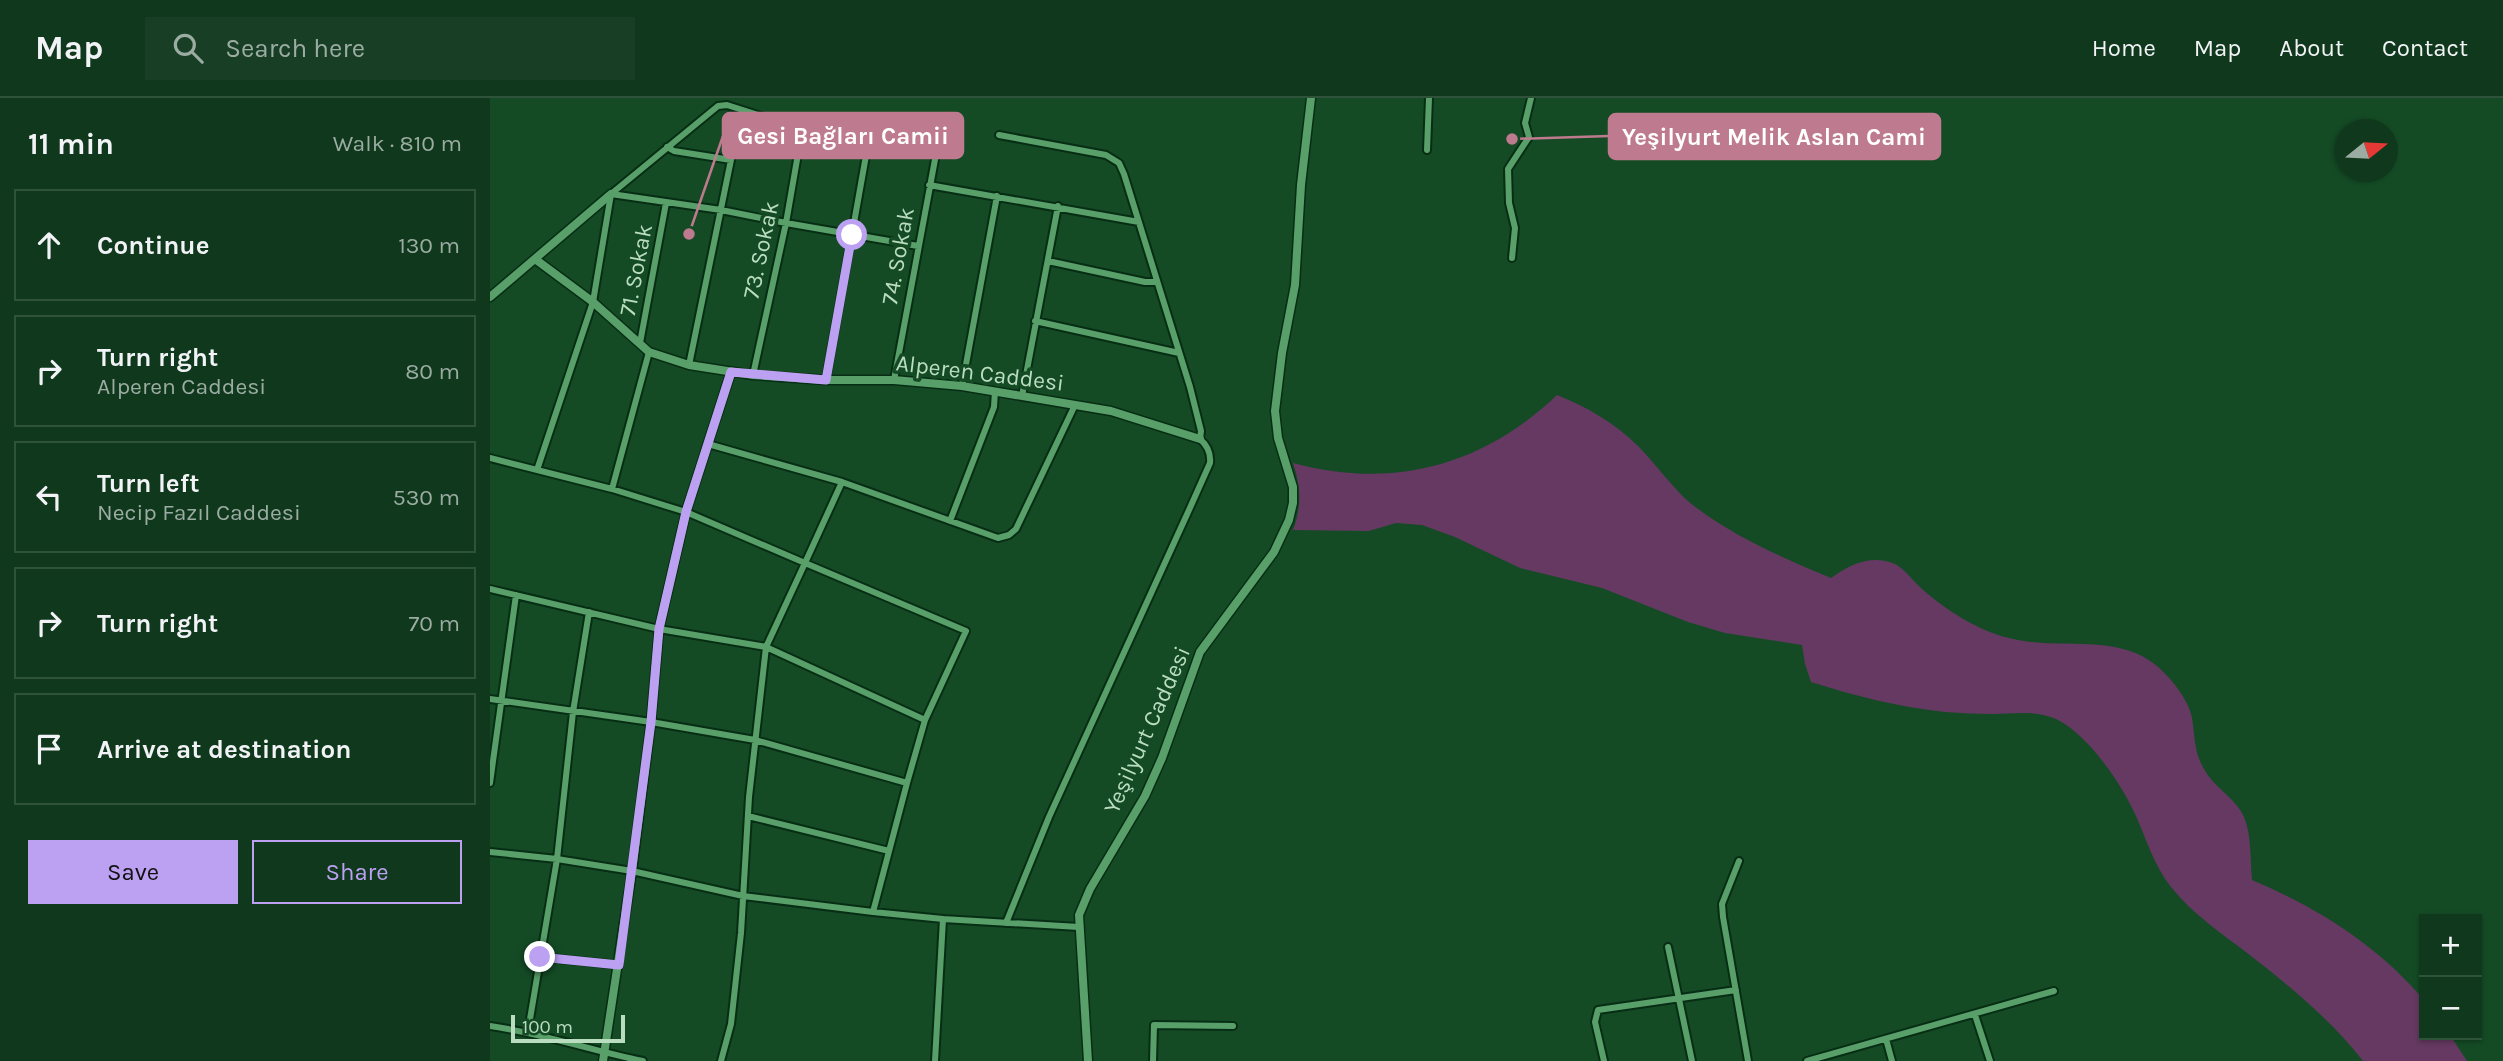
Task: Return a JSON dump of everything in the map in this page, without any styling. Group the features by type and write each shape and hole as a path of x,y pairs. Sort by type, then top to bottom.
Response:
{"street":[{"name":"Yeşilyurt Caddesi","path":"1088,1061 1079,915 1090,889 1149,787 1200,652 1274,552 1289,520 1293,487 1278,438 1275,411 1282,353 1295,285 1301,185 1311,98"},
{"path":"1427,150 1429,98"},
{"path":"1512,258 1515,228 1509,203 1508,169 1530,137 1525,123 1531,98"},
{"path":"490,297 715,107 724,105 867,150 826,380"},
{"path":"690,365 741,111"},
{"name":"73. Sokak","path":"753,375 786,223 802,131"},
{"path":"999,135 1111,157 1122,168 1179,353 1201,431 1200,439 1209,450 1210,463 1049,817 1006,923"},
{"name":"74. Sokak","path":"894,380 939,138"},
{"path":"667,148 731,160"},
{"path":"929,185 1139,222"},
{"path":"611,194 722,210 918,246"},
{"path":"537,470 593,302 611,194"},
{"path":"962,386 997,196"},
{"name":"71. Sokak","path":"640,343 666,203"},
{"path":"1022,396 1058,206"},
{"name":"Alperen Caddesi","path":"535,258 593,302 649,352 690,365 753,375 826,380 894,380 962,386 1111,411 1200,439"},
{"path":"1048,261 1145,282 1157,282"},
{"path":"1035,321 1179,353"},
{"path":"612,489 649,352"},
{"path":"603,1057 632,871 651,722 659,629 686,512 731,372"},
{"path":"950,520 994,407 995,391"},
{"path":"708,444 842,482 998,538 1013,532 1075,405"},
{"path":"490,458 612,489 686,512 966,631 925,720 873,912"},
{"path":"721,1061 731,1024 755,740 766,647 842,482"},
{"path":"490,589 659,629 766,647 925,720"},
{"path":"490,783 516,595"},
{"path":"528,1031 557,859 573,712 589,612"},
{"path":"490,699 755,740 907,783"},
{"path":"748,816 889,851"},
{"path":"490,852 632,871 743,896 943,919 1079,927"},
{"path":"1739,861 1723,904 1723,917 1748,1061"},
{"path":"935,1061 943,919"},
{"path":"1668,947 1692,1061"},
{"path":"540,957 619,965"},
{"path":"1604,1061 1595,1022 1598,1010 1735,990"},
{"path":"1807,1061 2054,991"},
{"path":"1975,1015 1990,1061"},
{"path":"1153,1061 1154,1025 1233,1026"},
{"path":"490,1026 528,1031 603,1057 643,1061"},
{"path":"1886,1040 1892,1061"}],"shaded area":[{"path":"1557,395 1590,410 1629,438 1689,502 1705,514 1757,545 1831,578 1862,562 1886,561 1899,566 1922,589 1957,615 1996,634 2041,643 2111,646 2143,656 2157,666 2183,697 2190,711 2197,750 2204,769 2213,782 2236,804 2244,817 2250,840 2252,880 2323,916 2387,962 2419,994 2419,1040 2453,1040 2467,1061 2363,1061 2310,1005 2209,924 2171,887 2151,853 2131,806 2109,770 2070,727 2056,719 2033,713 1975,714 1928,710 1877,700 1811,682 1802,645 1725,633 1688,622 1602,588 1520,568 1455,537 1422,525 1396,523 1369,531 1293,530 1299,496 1293,463 1330,471 1366,474 1401,472 1434,466 1467,455 1528,419"}],"place":[{"name":"Yeşilyurt Melik Aslan Cami","path":"1512,139"},
{"name":"Gesi Bağları Camii","path":"689,234"}],"route":[{"path":"540,957 619,965 651,722 659,629 686,512 731,372 826,380 852,235"}]}
